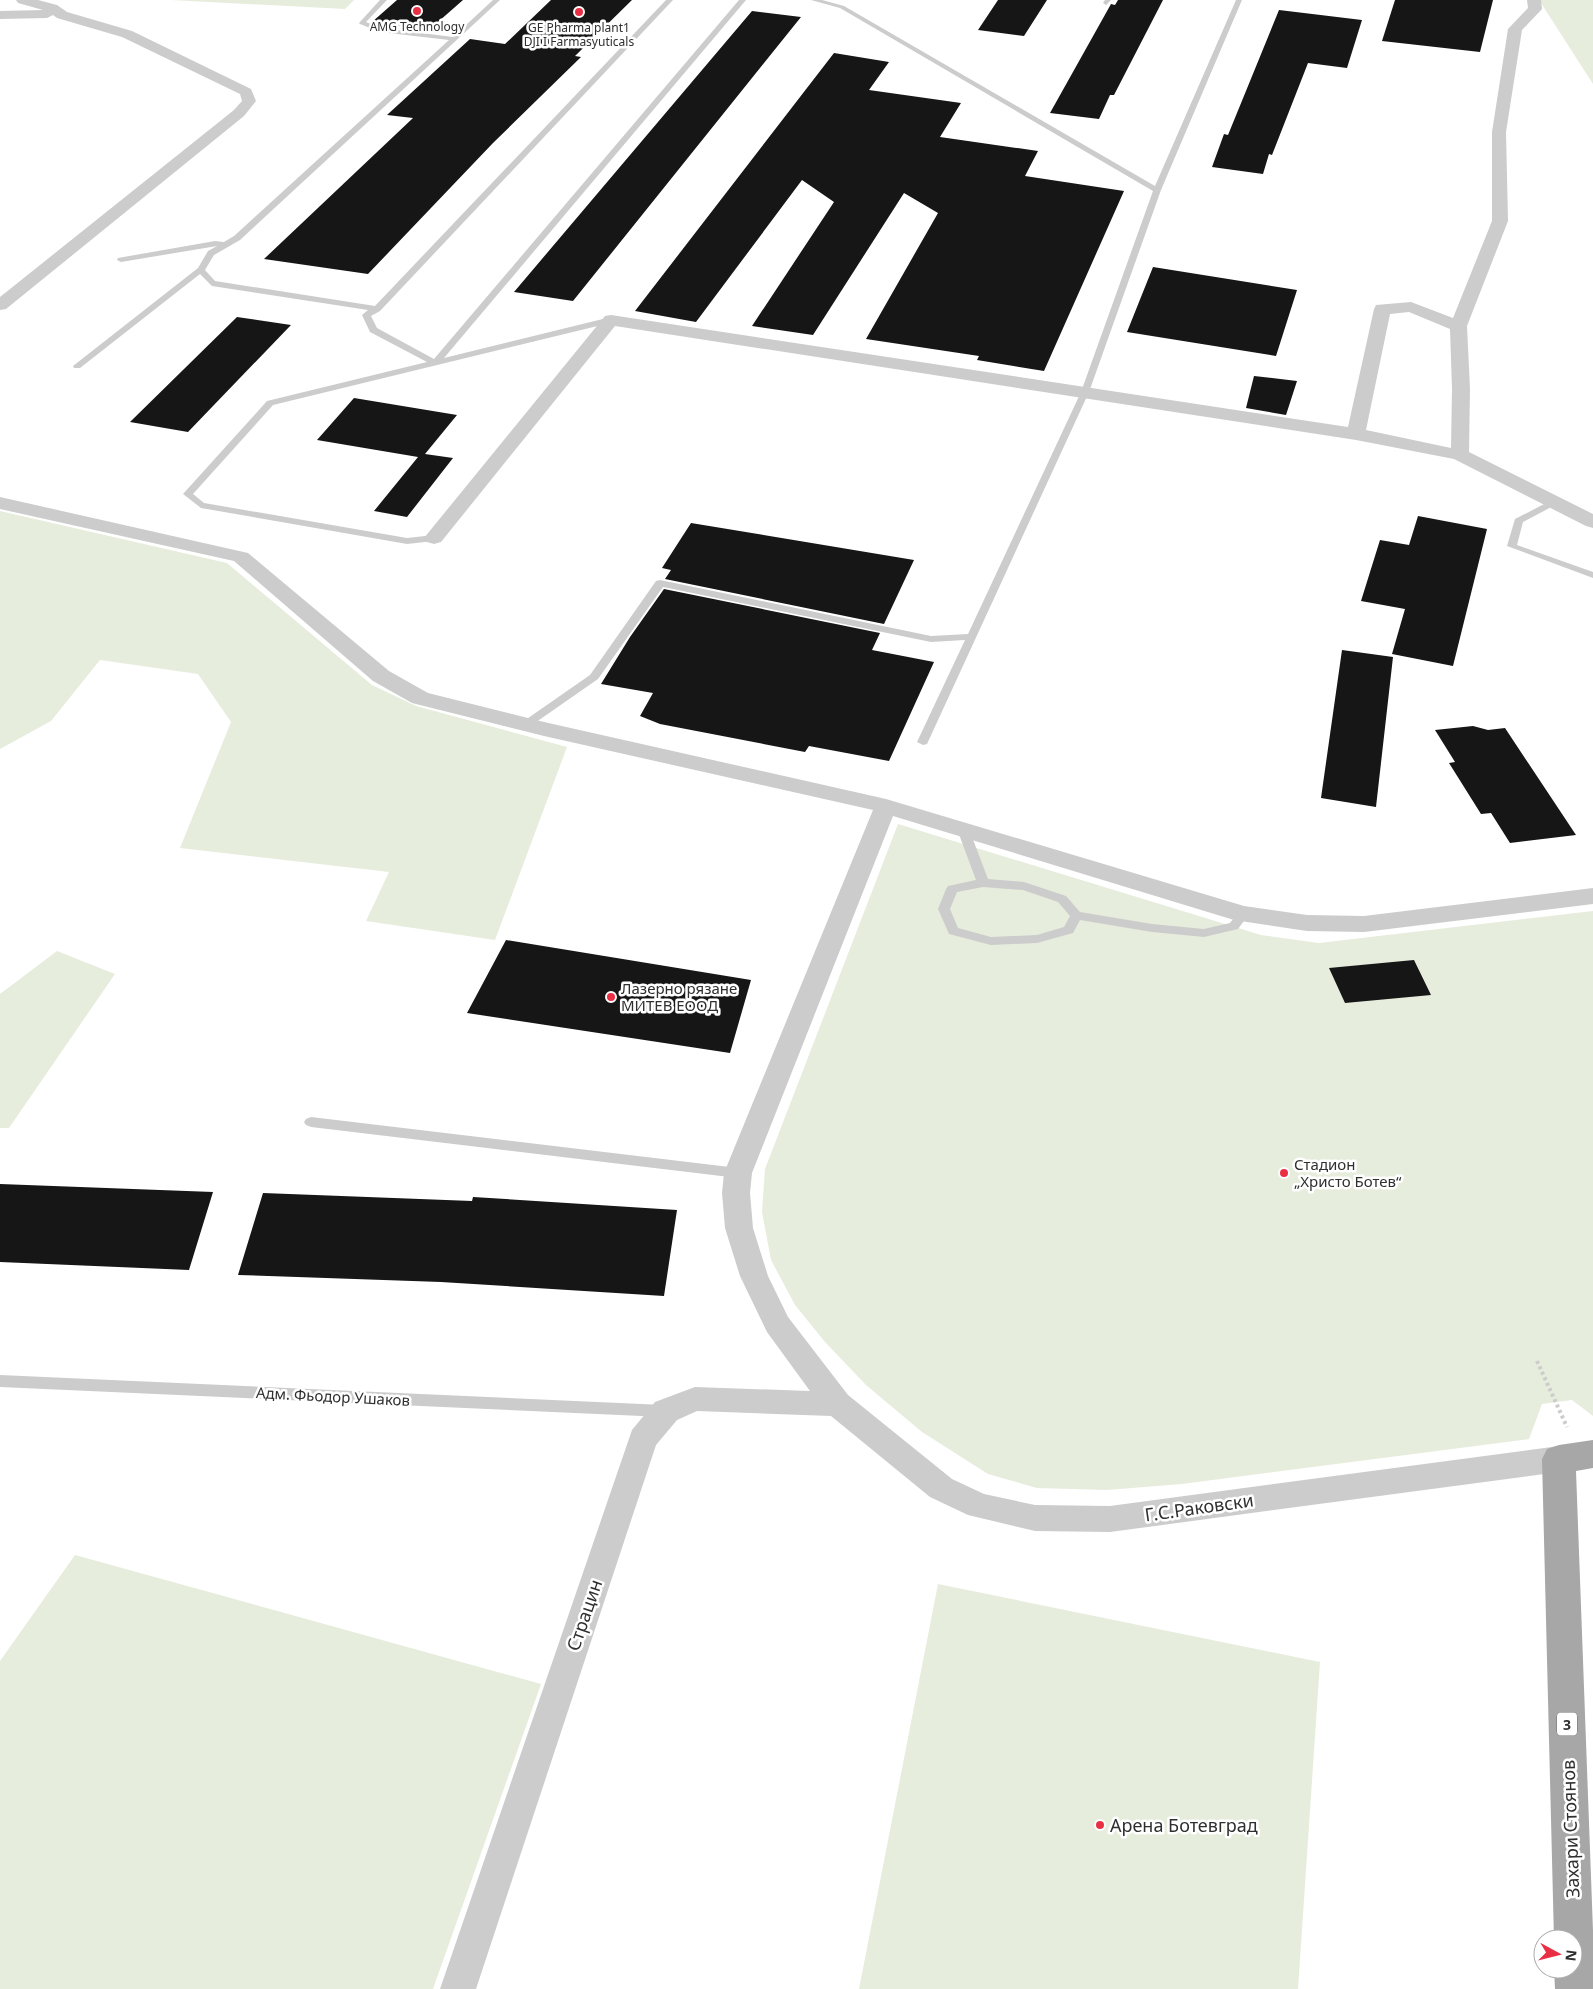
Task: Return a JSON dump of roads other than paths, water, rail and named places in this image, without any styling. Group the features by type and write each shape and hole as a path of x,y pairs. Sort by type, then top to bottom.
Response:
{"main road":[{"name":"Захари Стоянов","path":"1575,1989 1577,1456"}],"street":[{"path":"23,0 52,8 62,16"},
{"path":"1460,455 1461,388 1458,326 1500,221 1501,122 1515,29 1535,9 1534,0"},
{"path":"0,15 32,13 62,16 127,34 246,92 249,101 231,119 0,305"},
{"path":"1356,434 1382,309 1411,308 1458,326"},
{"path":"434,538 611,320 1356,434 1460,455 1593,522"},
{"path":"0,503 241,557 381,676 420,698 525,724 886,806 1243,914 1307,923 1364,924 1593,896"},
{"name":"Г.С.Раковски","path":"886,806 738,1173 736,1193 740,1228 754,1276 777,1324 837,1404 941,1488 979,1506 1035,1518 1110,1519 1577,1456"},
{"name":"Страцин","path":"458,1989 643,1440 666,1411 695,1399 837,1404"}],"lane":[{"path":"384,0 362,23 380,30 455,39"},
{"path":"77,366 201,270 211,253 237,238 497,0"},
{"path":"435,363 373,330 366,315 377,309 670,0"},
{"path":"435,363 743,0"},
{"path":"814,0 842,7 1157,190"},
{"path":"923,742 1085,392 1157,190 1239,0"},
{"path":"121,260 214,243 226,245"},
{"path":"201,270 212,283 377,309"},
{"path":"434,538 407,541 201,505 188,494 270,403 611,320"},
{"path":"1554,502 1518,521 1512,546 1593,575"},
{"path":"525,724 594,677 660,583 931,639 971,637"},
{"path":"963,829 982,883"},
{"path":"1076,915 1069,930 1037,939 990,941 953,931 944,909 952,889 982,883 1024,886 1062,899 1076,915 1152,928 1204,933 1234,926 1243,914"},
{"path":"311,1122 738,1173"},
{"name":"Адм. Фьодор Ушаков","path":"0,1381 666,1411"}],"place":[{"name":"AMG Technology","path":"417,11"},
{"name":"GE Pharma plant1 DJI I Farmasyuticals","path":"579,12"},
{"name":"Лазерно рязане МИТЕВ ЕООД","path":"611,997"},
{"name":"Стадион „Христо Ботев“","path":"1284,1173"},
{"name":"Арена Ботевград","path":"1100,1825"}]}
